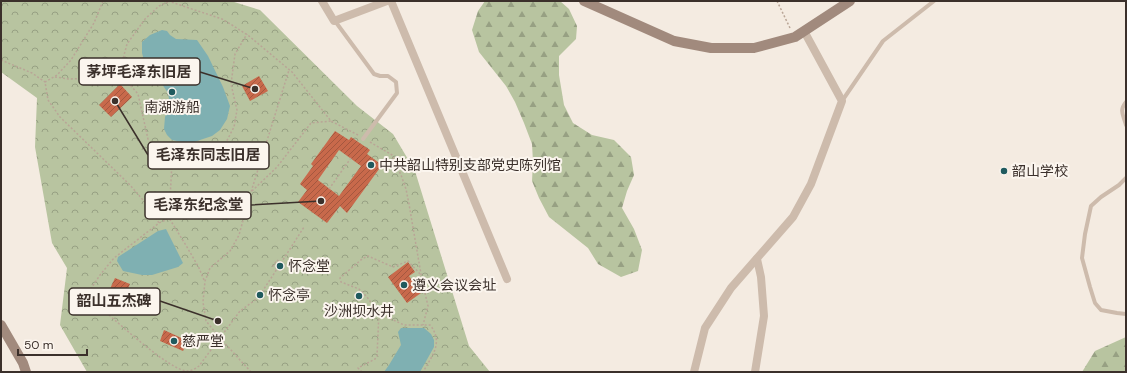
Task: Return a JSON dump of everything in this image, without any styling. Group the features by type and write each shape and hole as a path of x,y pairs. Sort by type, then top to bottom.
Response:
{"main road":[{"path":"584,1 674,41 711,48 754,48 795,37 850,1"},
{"path":"1,325 26,372"}],"street":[{"path":"322,1 334,21 387,1"},
{"path":"391,1 507,279"},
{"path":"694,372 705,328 731,288 797,211 811,184 842,101 804,31"},
{"path":"755,372 764,316 757,259"}],"lane":[{"path":"842,101 883,41 934,1"},
{"path":"334,21 374,74 388,76 396,82 397,93 363,139"},
{"path":"1126,102 1122,107 1122,113 1126,125"},
{"path":"1126,178 1091,206 1082,258 1095,303 1101,310 1126,314"}],"path":[{"path":"45,82 57,75 71,60 94,23 102,1"},
{"path":"247,34 235,54 231,84 237,110 234,127 222,150 206,160 192,165 172,162 156,153 148,139 138,94 125,79 123,59 127,44 145,19 159,6 168,1 222,20 247,34 289,70 331,121 392,155 401,175 409,204 428,306 423,325"},
{"path":"776,1 795,37"},
{"path":"1,60 32,72 45,82 48,100 60,117 130,185 149,206 159,223"},
{"path":"252,372 206,321 203,302 204,281 210,268 230,251 239,235 289,70"},
{"path":"54,77 69,79 114,77 125,79"},
{"path":"251,192 278,167 311,123 331,121"},
{"path":"328,188 350,158"},
{"path":"172,162 169,218 199,268 204,281"},
{"path":"245,212 222,206 195,207 159,223 114,258 100,275 90,290 94,302 151,351 177,368 188,371 199,366 240,311 258,298 277,269"},
{"path":"281,263 304,227"},
{"path":"421,274 408,261 393,267 368,256 362,259 340,278 341,282 359,289 379,312 404,325 430,325 434,330 437,340 436,349 423,372"},
{"path":"277,260 281,263 284,265 281,271 273,266 277,260"},
{"path":"362,372 358,368 375,360 377,356 379,312"}],"green space":[{"path":"2,1 231,1 260,10 357,106 393,134 415,171 469,346 490,372 87,372 60,325 67,268 52,243 35,147 37,98 1,72"},
{"path":"485,1 560,1 569,9 577,26 576,39 559,56 559,75 564,105 573,123 592,135 614,140 631,157 634,175 622,208 634,229 642,250 638,271 621,277 598,264 588,248 549,217 532,181 532,144 524,123 506,86 479,52 472,30 478,11"},
{"path":"1126,337 1126,372 1082,372 1095,351"}],"water":[{"path":"162,30 167,31 176,39 197,40 208,56 223,87 230,106 227,119 220,130 212,136 194,142 182,142 172,140 164,129 165,117 170,105 168,93 145,64 142,53 142,42 150,35"},
{"path":"166,229 183,263 178,267 152,275 142,275 123,271 117,261 118,257 158,231"},
{"path":"401,328 424,328 431,334 434,340 434,347 420,372 384,372 401,345 398,332"}],"building":[{"path":"259,76 268,91 250,101 242,86"},
{"path":"120,84 132,97 111,117 99,105"},
{"path":"335,131 349,140 351,137 370,150 367,154 382,165 347,213 340,206 327,223 298,202 307,190 300,184 313,166 311,164","holes":["339,150 361,166 339,196 318,180"]},
{"name":"遵义会议会址","path":"408,262 415,272 409,276 421,293 407,303 388,277"},
{"path":"115,278 130,284 124,298 109,291"},
{"name":"慈严堂","path":"164,330 188,341 183,351 160,341"}],"place":[{"name":"茅坪毛泽东旧居","path":"255,89"},
{"name":"南湖游船","path":"172,92"},
{"name":"毛泽东同志旧居","path":"115,101"},
{"name":"中共韶山特别支部党史陈列馆","path":"371,165"},
{"name":"韶山学校","path":"1004,171"},
{"name":"毛泽东纪念堂","path":"321,201"},
{"name":"怀念堂","path":"280,266"},
{"name":"遵义会议会址","path":"404,285"},
{"name":"怀念亭","path":"260,295"},
{"name":"沙洲坝水井","path":"359,296"},
{"name":"韶山五杰碑","path":"218,321"},
{"name":"慈严堂","path":"174,341"}]}
